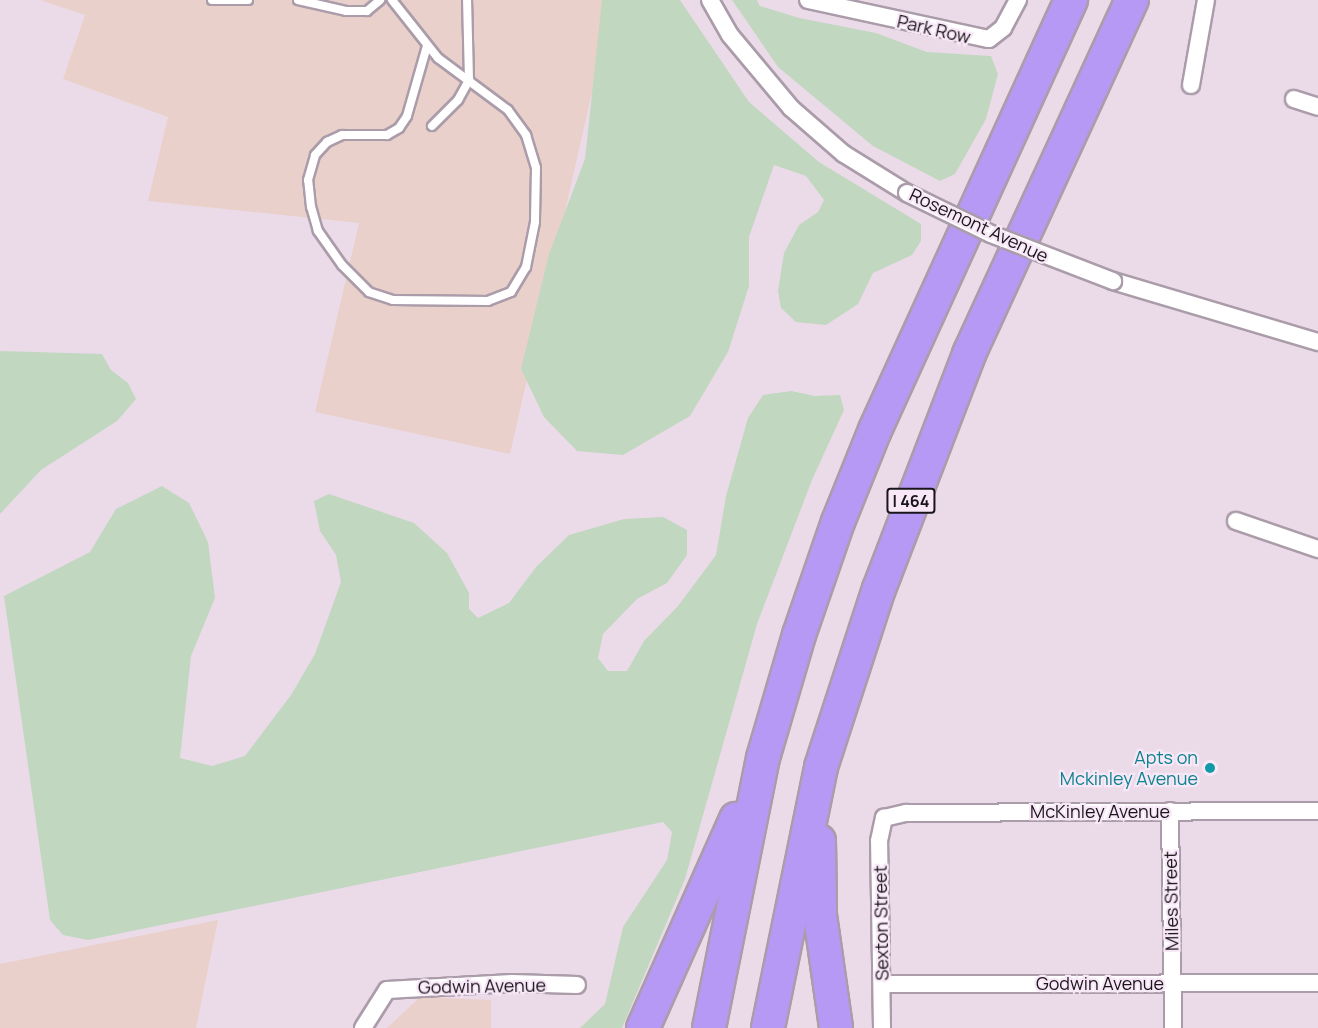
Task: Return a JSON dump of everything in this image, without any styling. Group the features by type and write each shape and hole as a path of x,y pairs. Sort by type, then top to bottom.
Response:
{"highway":[{"path":"709,1028 763,758 799,635 855,479 1071,0"},
{"name":"I 464","path":"768,1028 801,857 829,740 896,539 969,354 1132,0"},
{"path":"829,740 818,877 836,1028"},
{"path":"643,1028 763,758"}],"street":[{"name":"Rosemont Avenue","path":"710,0 730,35 791,108 844,154 907,193 991,234 1113,281 1318,342"},
{"name":"Park Row","path":"808,0 989,39 1003,28 1018,0"},
{"path":"1191,85 1206,0"},
{"path":"1294,99 1318,107"},
{"path":"1236,521 1318,549"},
{"name":"Miles Street","path":"1170,811 1173,1028"},
{"name":"McKinley Avenue","path":"884,818 906,813 1318,811"},
{"name":"Sexton Street","path":"882,1028 879,841 884,818"},
{"name":"Godwin Avenue","path":"882,984 1318,982"},
{"name":"Godwin Avenue","path":"363,1028 387,990 512,983 577,985"}],"lane":[{"path":"212,0 248,0"},
{"path":"298,0 346,11 367,11 380,0"},
{"path":"392,0 427,46 508,110 526,135 533,157 535,222 526,267 511,292 488,301 393,300 369,292 342,265 318,231 308,180 315,155 327,142 342,135 387,135 399,128 407,116 427,46"},
{"path":"432,126 458,100 469,80 467,0"}],"shaded area":[{"path":"40,0 613,0 510,454 315,412 359,223 148,201 168,117 63,79 85,15"},
{"path":"218,920 196,1028 0,1028 0,964"},
{"path":"420,997 491,1000 491,1028 387,1028"}],"green space":[{"path":"602,0 680,0 749,102 819,162 921,224 921,241 912,255 873,273 858,304 826,325 796,322 781,308 778,291 784,253 799,225 818,212 824,200 806,176 774,165 749,237 749,286 728,352 690,416 623,455 577,451 544,417 521,369 549,254 585,159"},
{"path":"732,0 757,0 760,6 799,18 876,33 927,52 991,56 998,74 986,119 955,174 940,181 873,146 778,67"},
{"path":"0,351 102,354 111,370 128,383 136,399 117,421 41,470 0,514"},
{"path":"791,391 815,396 840,395 844,410 812,480 757,624 685,879 622,1028 580,1028 605,1004 623,927 667,860 672,832 663,822 88,940 63,935 50,920 4,596 90,552 116,509 162,486 189,503 208,542 215,598 191,656 180,758 212,766 245,756 291,695 315,654 341,582 336,555 320,531 314,501 329,494 414,523 447,553 469,593 469,609 478,618 509,603 536,567 569,535 624,519 663,517 687,530 687,555 667,583 637,599 603,634 598,658 608,671 627,671 644,641 678,606 716,555 726,496 748,418 763,395"}],"place":[{"name":"Apts on Mckinley Avenue","path":"1210,768"}]}
